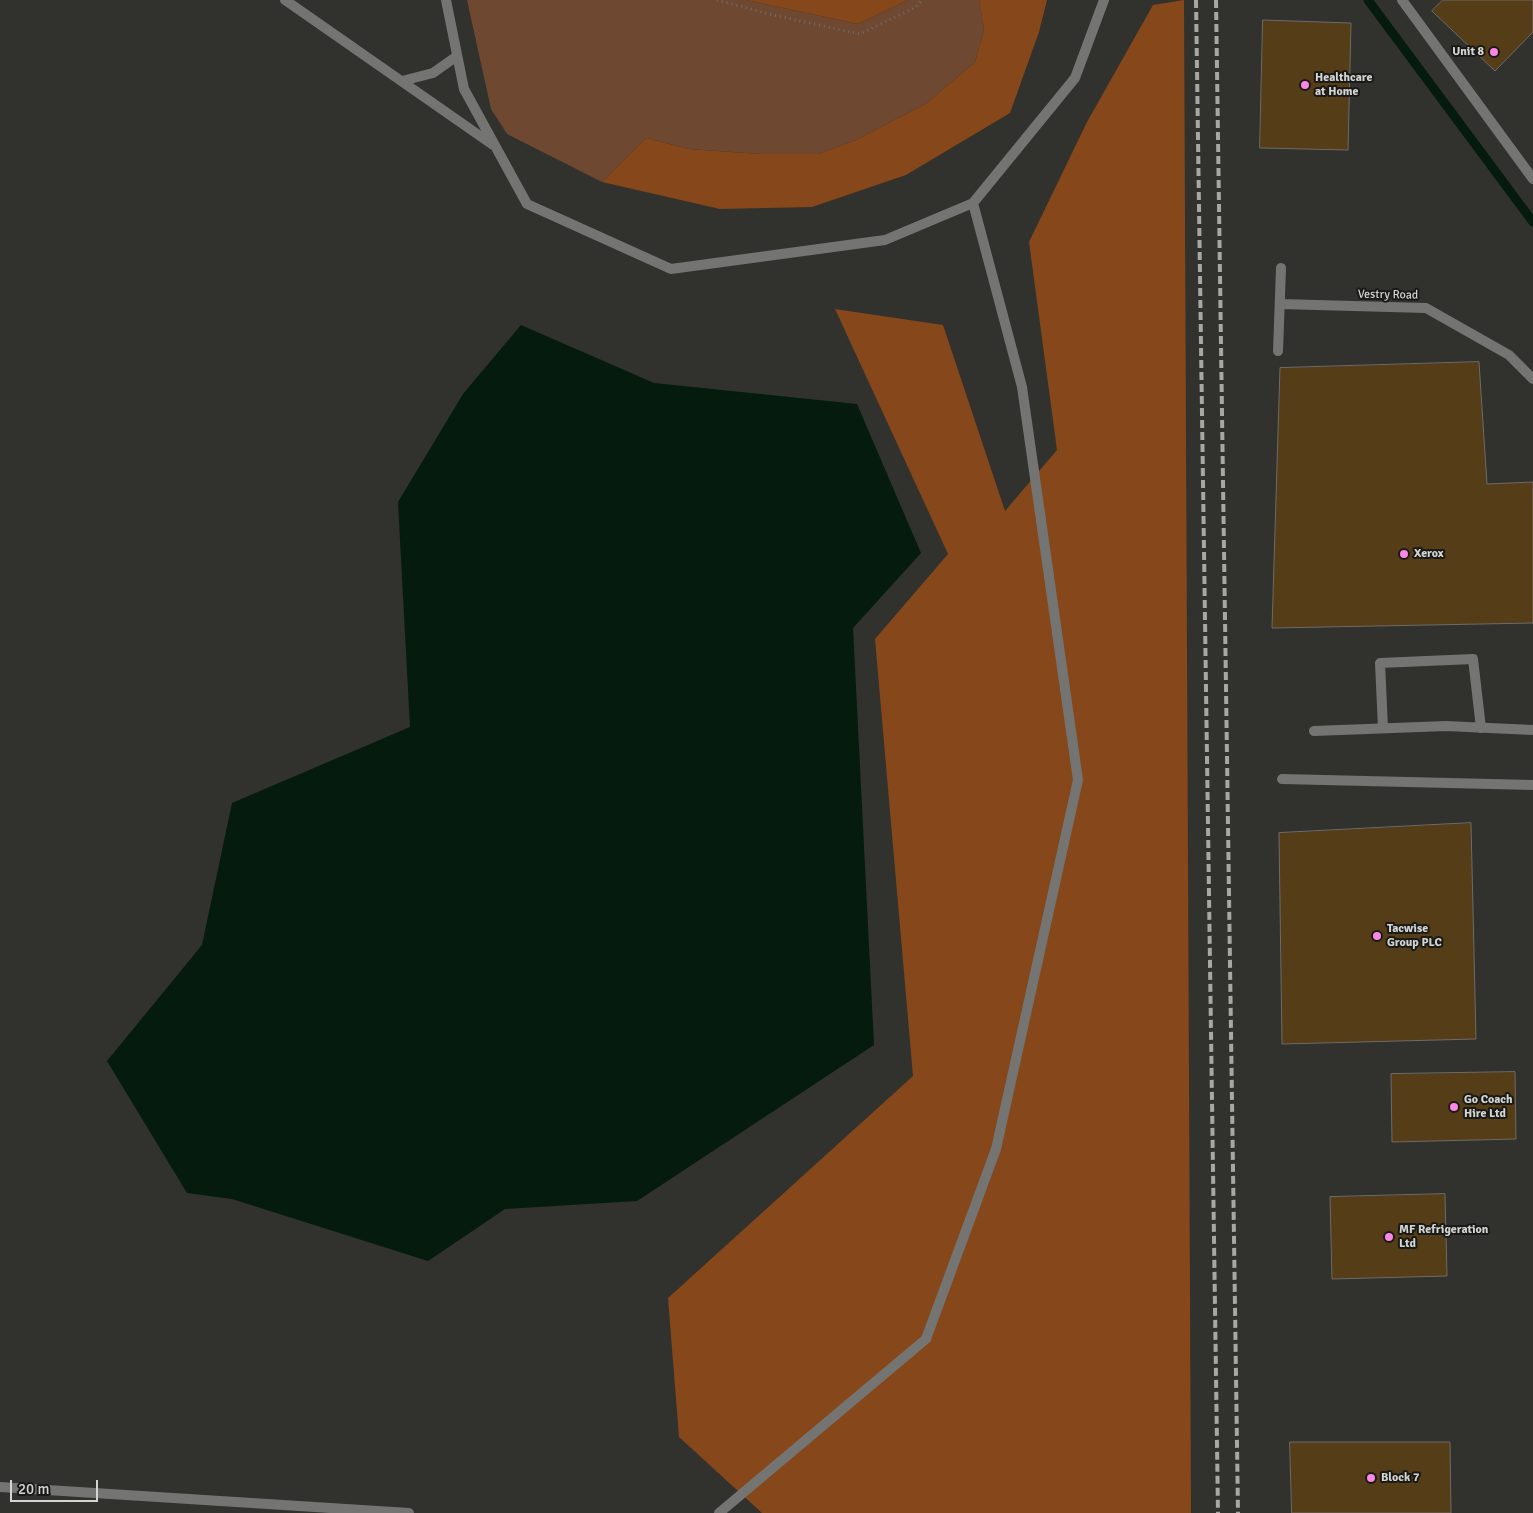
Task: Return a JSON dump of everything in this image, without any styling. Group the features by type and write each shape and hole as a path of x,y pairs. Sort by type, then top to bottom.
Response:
{"street":[{"path":"285,0 496,147"},
{"path":"446,0 464,89 527,204 671,269 885,240 973,203 1075,78 1104,0"},
{"path":"1402,0 1533,179"},
{"path":"402,81 433,73 457,56"},
{"path":"719,1513 926,1339 996,1148 1078,780 1022,387 973,203"},
{"path":"1278,351 1281,268"},
{"name":"Vestry Road","path":"1280,304 1426,308 1509,355 1533,379"},
{"path":"1382,728 1380,663 1473,660 1480,728"},
{"path":"1314,731 1446,726 1533,730"},
{"path":"1282,780 1533,786"},
{"path":"0,1488 408,1513"}],"path":[{"path":"716,0 773,15 860,34 916,7 922,0"}],"shaded area":[{"path":"467,0 746,0 858,24 908,0 979,0 984,30 975,62 927,103 856,140 818,154 760,154 689,149 646,138 602,182 507,134 491,109"},
{"path":"746,0 908,0 858,24"},
{"path":"979,0 1047,0 1039,32 1010,113 906,175 812,207 720,209 602,182 646,138 689,149 760,154 818,154 856,140 927,103 975,62 984,30"},
{"path":"1184,0 1191,1513 762,1513 679,1437 668,1298 913,1076 875,639 948,554 835,309 943,325 1005,511 1057,450 1029,242 1087,122 1153,5"},
{"path":"521,325 654,383 857,404 921,553 853,628 874,1045 637,1201 505,1209 428,1261 232,1199 187,1193 107,1061 202,945 232,803 410,727 398,502 463,394"}],"building":[{"name":"Unit 8","path":"1443,0 1533,0 1533,32 1495,71 1432,11"},
{"name":"Healthcare at Home","path":"1263,20 1351,23 1348,150 1260,148"},
{"name":"Xerox","path":"1479,362 1487,484 1533,482 1533,623 1272,628 1280,368"},
{"name":"Tacwise Group PLC","path":"1471,823 1476,1039 1282,1044 1279,833"},
{"name":"Go Coach Hire Ltd","path":"1515,1072 1516,1139 1392,1142 1391,1074"},
{"name":"MF Refrigeration Ltd","path":"1445,1194 1447,1276 1332,1279 1330,1197"},
{"name":"Block 7","path":"1290,1442 1450,1442 1451,1513 1292,1513"}],"waterway":[{"path":"1368,0 1533,222"}],"railway":[{"path":"1196,0 1218,1513"},
{"path":"1216,0 1238,1513"}],"place":[{"name":"Unit 8","path":"1494,52"},
{"name":"Healthcare at Home","path":"1305,85"},
{"name":"Xerox","path":"1404,554"},
{"name":"Tacwise Group PLC","path":"1377,936"},
{"name":"Go Coach Hire Ltd","path":"1454,1107"},
{"name":"MF Refrigeration Ltd","path":"1389,1237"},
{"name":"Block 7","path":"1371,1478"}]}
